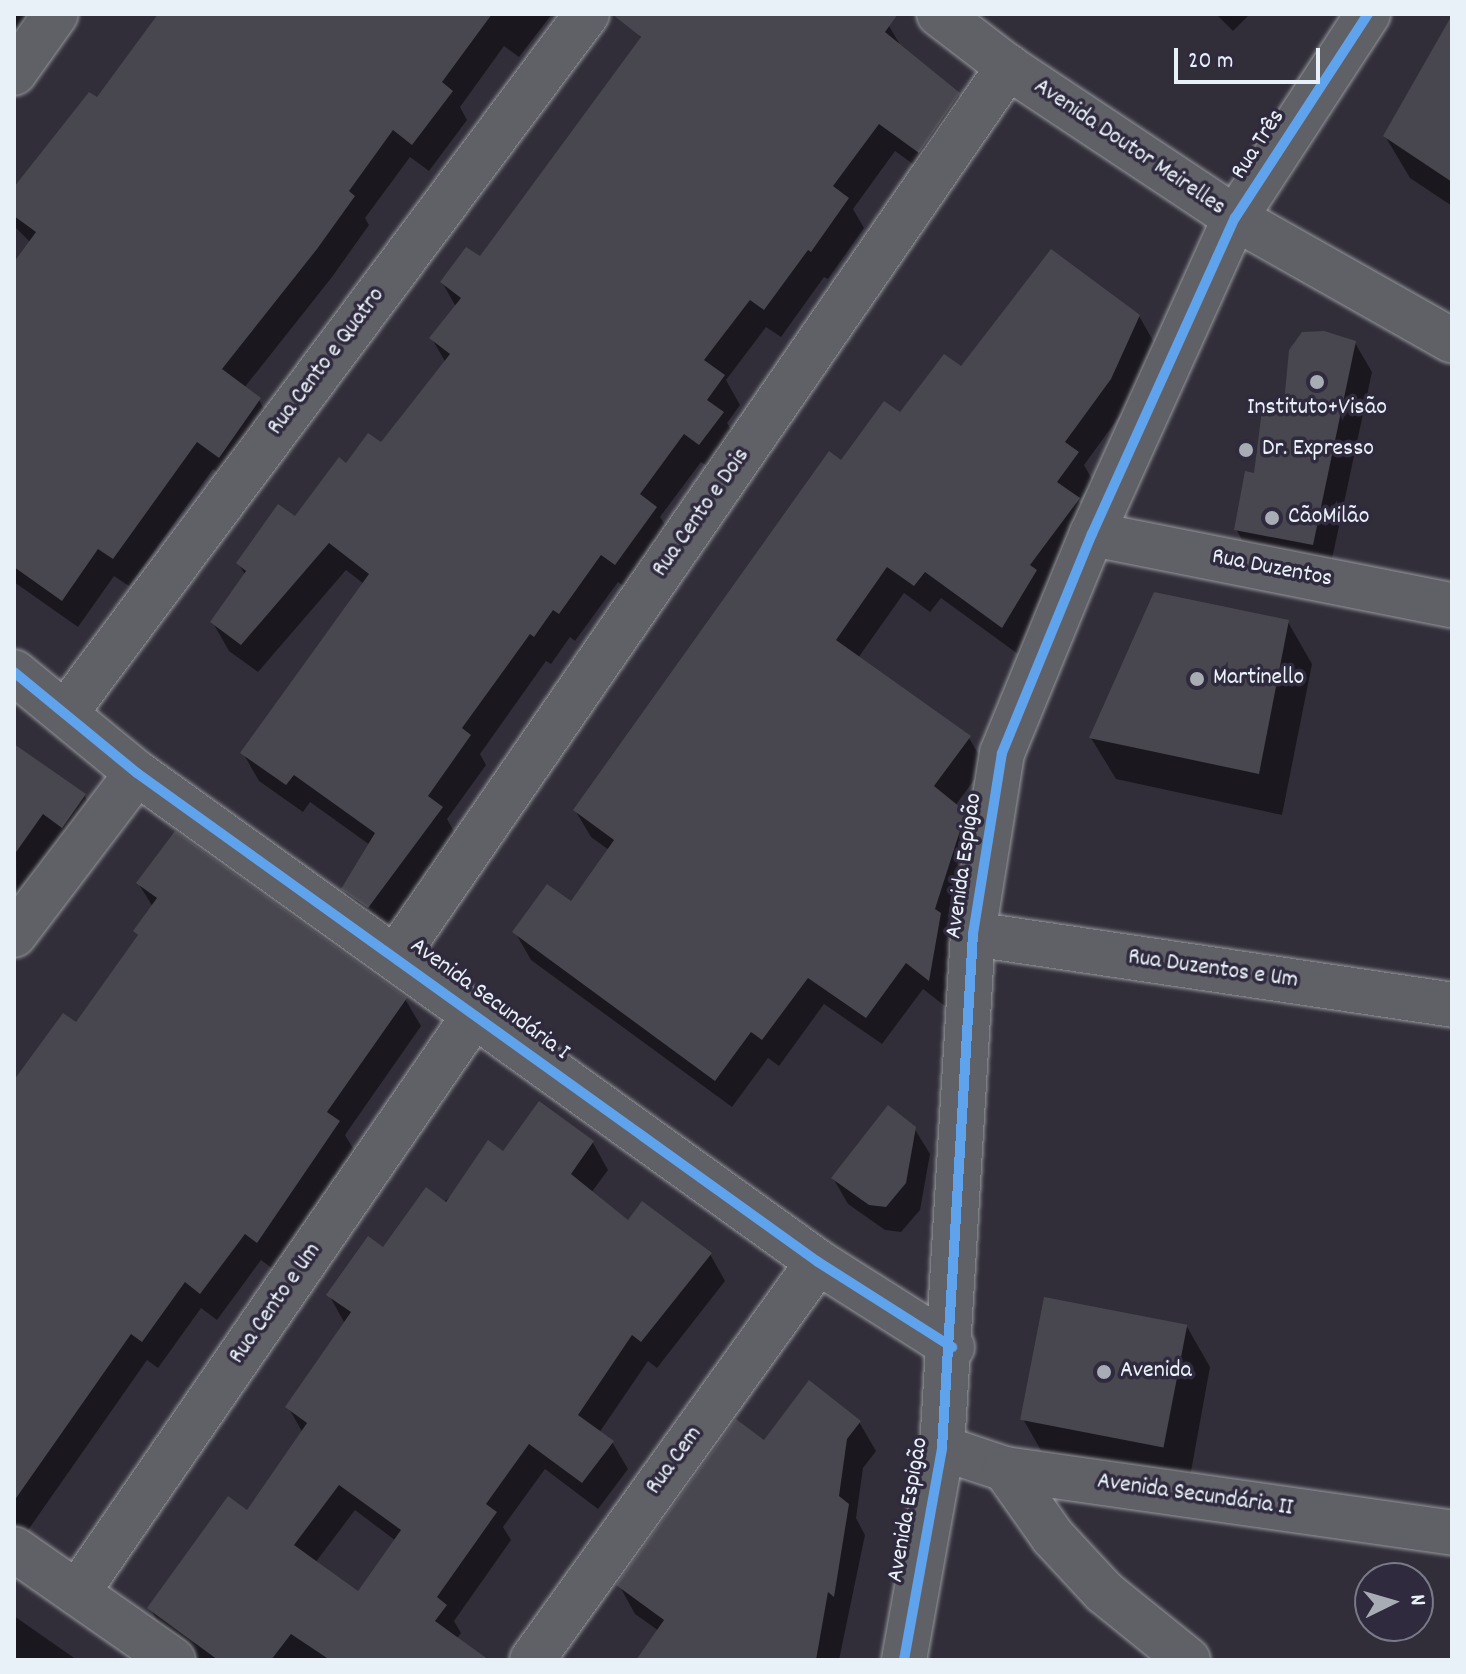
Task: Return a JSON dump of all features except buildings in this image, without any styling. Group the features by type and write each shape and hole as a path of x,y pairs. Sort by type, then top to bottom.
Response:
{"street":[{"path":"14,73 56,14"},
{"name":"Rua Cento e Quatro","path":"67,711 587,14"},
{"name":"Avenida Doutor Meirelles","path":"939,14 1008,67 1235,218 1452,341"},
{"name":"Rua Três","path":"1235,218 1368,14"},
{"name":"Rua Cento e Dois","path":"395,958 1008,67"},
{"name":"Avenida Espigão","path":"904,1660 942,1448 952,1347 973,934 1002,753 1092,534 1235,218"},
{"name":"Rua Duzentos","path":"1092,534 1452,605"},
{"name":"Avenida Secundária I","path":"14,672 67,711 137,773 818,1262 952,1347"},
{"path":"14,935 137,773"},
{"name":"Rua Duzentos e Um","path":"973,934 1452,1005"},
{"name":"Rua Cento e Um","path":"77,1593 475,1014"},
{"name":"Rua Cem","path":"532,1660 818,1262"},
{"name":"Avenida Secundária II","path":"942,1448 1005,1469 1452,1533"},
{"path":"1005,1469 1053,1537 1094,1581 1188,1660"},
{"path":"14,1549 173,1660"}],"cycle path":[{"path":"904,1660 942,1448 973,934 1002,753 1092,534 1235,218 1368,14"},
{"path":"14,672 137,773 818,1262 952,1347"}],"place":[{"name":"Instituto+Visão","path":"1317,382"},
{"name":"Dr. Expresso","path":"1246,450"},
{"name":"CãoMilão","path":"1272,518"},
{"name":"Martinello","path":"1197,679"},
{"name":"Avenida","path":"1104,1372"}]}
